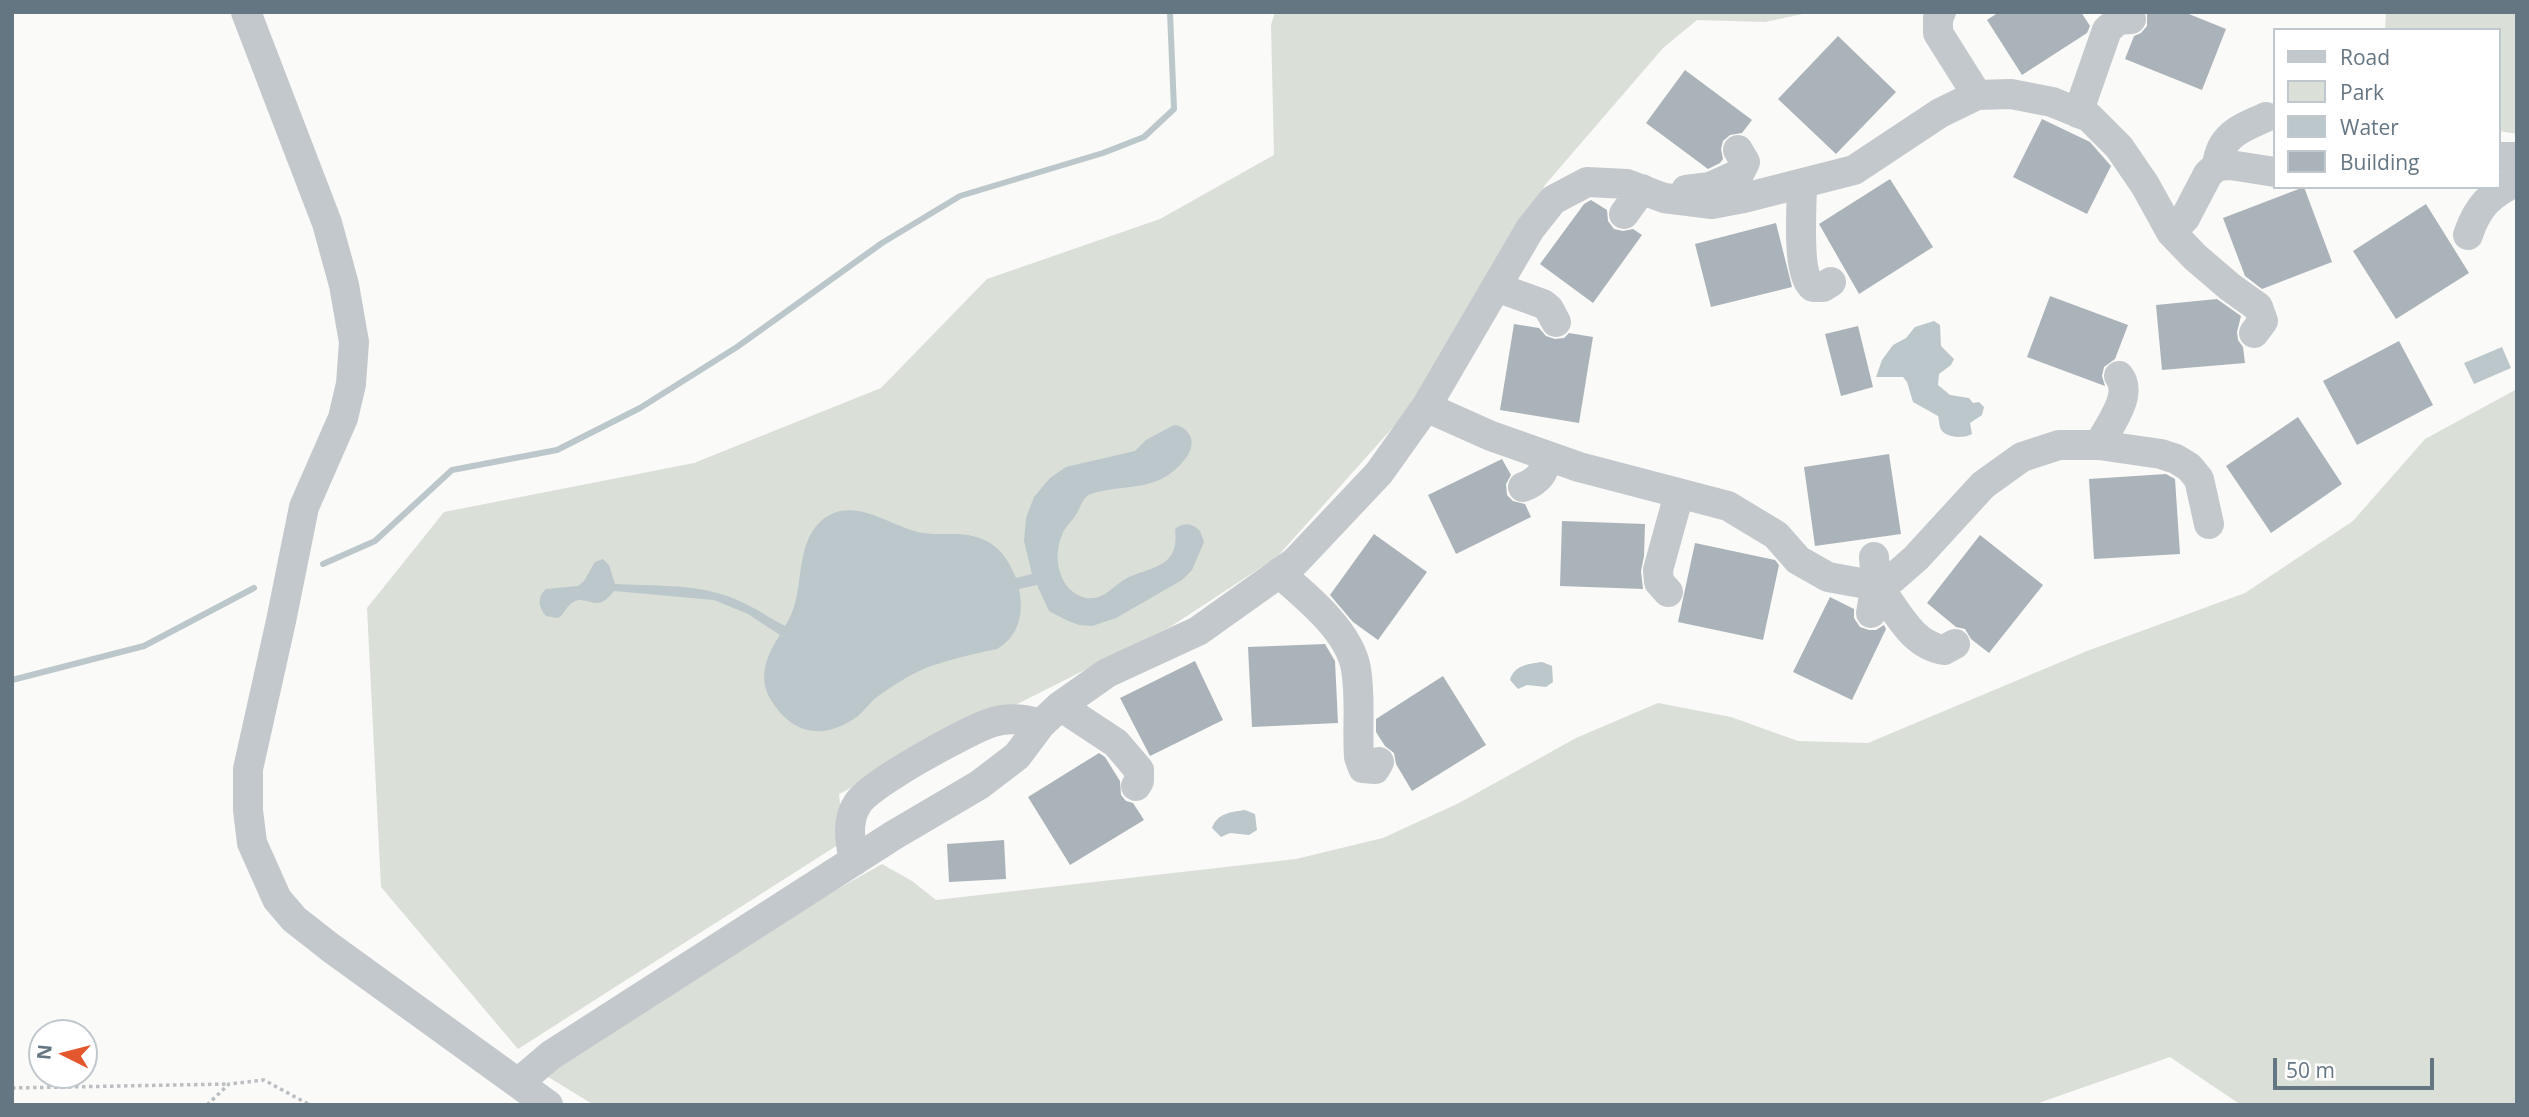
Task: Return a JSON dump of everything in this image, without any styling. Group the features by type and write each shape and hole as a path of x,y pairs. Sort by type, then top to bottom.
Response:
{"street":[{"path":"246,12 327,223 344,285 354,342 351,384 343,418 304,507 248,769 248,810 252,843 277,899 294,919 548,1105"},
{"path":"1941,12 1938,18 1938,33 1977,95"},
{"path":"2078,113 2106,30 2118,20 2132,19"},
{"path":"517,1083 551,1055 854,861 979,785 1017,755 1051,715 1107,673 1198,631 1295,562 1379,473 1426,407 1530,229 1553,200 1587,182 1627,184 1653,194 1712,204 1854,170 1893,133 1977,95 2011,94 2052,102 2089,117 2119,148 2145,185 2171,232 2195,257 2258,307 2263,321 2254,333"},
{"path":"2171,232 2185,218 2208,174 2217,166 2222,145 2229,136 2237,129 2266,117"},
{"path":"1624,214 1653,194 1710,187 1739,174 1745,162 1738,150"},
{"path":"2217,166 2230,165 2274,172"},
{"path":"2468,235 2474,216 2486,200 2517,181"},
{"path":"1802,184 1799,263 1809,284 1823,287 1830,282"},
{"path":"1496,287 1543,304 1556,322"},
{"path":"2099,445 2125,395 2119,376"},
{"path":"1426,407 1490,436 1579,467 1728,506 1776,536 1798,560 1828,577 1875,570 1892,579 1983,485 2021,457 2059,445 2099,445 2161,454 2176,459 2189,467 2199,479 2210,523"},
{"path":"1523,487 1541,476 1547,456"},
{"path":"1659,576 1679,494"},
{"path":"1871,613 1875,570"},
{"path":"1875,570 1901,621 1940,650 1955,644"},
{"path":"1279,573 1350,636 1356,668 1352,697 1363,768 1375,769 1379,762"},
{"path":"854,861 850,823 859,800 929,754 994,722 1051,715 1116,743 1128,749 1139,769 1136,786"}],"path":[{"path":"12,1087 229,1084 264,1080 310,1105"},
{"path":"207,1105 229,1084"}],"green space":[{"path":"1275,12 1812,12 1765,22 1697,20 1663,48 1545,185 1412,406 1277,557 1170,627 839,794 844,841 518,1049 381,887 367,608 444,512 694,463 881,388 987,279 1160,219 1274,155 1271,25"},
{"path":"2386,12 2517,12 2517,134 2501,131 2501,28 2385,28"},
{"path":"2517,389 2517,1105 2241,1105 2170,1057 2033,1105 594,1105 545,1075 811,904 882,864 912,881 936,900 1296,859 1383,838 1459,803 1576,738 1658,703 1731,717 1798,741 1868,743 2087,651 2245,593 2353,521 2425,439"}],"water":[{"path":"1934,321 1940,325 1941,346 1954,359 1951,365 1939,374 1938,385 1950,395 1969,398 1973,403 1979,402 1984,407 1982,415 1970,423 1972,434 1968,436 1959,437 1942,431 1938,416 1913,402 1903,377 1876,377 1882,360 1893,345 1906,338 1915,327"},
{"path":"2502,347 2511,368 2474,384 2464,363"},
{"path":"1174,425 1184,429 1191,438 1191,449 1185,459 1163,478 1151,483 1088,495 1063,532 1058,563 1069,589 1086,598 1099,597 1129,577 1164,563 1174,551 1175,529 1188,524 1200,531 1204,542 1192,570 1182,580 1116,618 1092,626 1079,625 1049,611 1037,585 1019,589 1020,616 1015,631 1004,644 997,649 919,671 882,693 858,716 834,729 822,731 799,727 789,721 771,700 765,683 765,666 780,635 748,614 714,600 614,591 602,602 573,602 558,618 546,616 540,606 541,595 546,589 578,586 595,562 603,559 609,565 615,584 705,590 744,603 785,626 792,614 806,544 812,532 821,521 833,513 846,510 859,511 923,533 967,535 982,539 1003,555 1016,578 1032,574 1024,541 1026,518 1034,497 1050,478 1066,467 1135,451 1146,440"},
{"path":"1542,662 1552,666 1553,682 1546,687 1527,685 1518,689 1510,680 1518,668"},
{"path":"1245,810 1255,814 1257,830 1249,835 1230,833 1221,837 1212,828 1221,816"}],"building":[{"path":"1999,12 2081,12 2090,26 2087,33 2022,75 1987,20"},
{"path":"2147,12 2184,12 2226,29 2202,90 2125,59 2134,36 2147,26"},
{"path":"1838,36 1896,92 1836,154 1778,99"},
{"path":"1685,70 1752,120 1742,133 1730,135 1723,141 1723,159 1708,169 1646,123"},
{"path":"2042,119 2090,142 2111,166 2087,214 2013,177"},
{"path":"1890,179 1933,247 1859,294 1819,224"},
{"path":"2305,189 2332,262 2262,289 2245,276 2223,218"},
{"path":"1591,200 1607,210 1608,221 1614,229 1633,229 1642,235 1593,303 1540,264 1584,204"},
{"path":"2426,204 2469,273 2396,319 2353,251"},
{"path":"1776,223 1792,287 1711,307 1695,244"},
{"path":"2050,296 2128,325 2115,359 2104,367 2102,376 2105,386 2027,357"},
{"path":"2217,299 2241,316 2237,332 2245,363 2162,370 2156,305"},
{"path":"1514,324 1539,328 1546,336 1555,339 1564,338 1569,333 1593,337 1579,423 1500,410"},
{"path":"1858,326 1873,387 1841,396 1825,334"},
{"path":"2399,341 2433,405 2357,445 2323,381"},
{"path":"2298,417 2342,484 2271,533 2226,466"},
{"path":"1889,454 1901,534 1815,546 1804,467"},
{"path":"1502,459 1511,475 1506,484 1507,495 1513,501 1525,504 1531,517 1456,554 1428,495"},
{"path":"2166,474 2175,479 2180,554 2094,559 2089,479"},
{"path":"1562,521 1645,524 1641,571 1643,589 1560,586"},
{"path":"1374,534 1427,572 1378,640 1353,622 1330,595"},
{"path":"1980,535 2043,585 1989,653 1971,639 1965,629 1956,627 1927,603"},
{"path":"1695,543 1775,560 1779,565 1763,640 1678,622"},
{"path":"1830,597 1854,609 1854,618 1860,627 1876,630 1884,625 1886,629 1852,700 1793,672"},
{"path":"1325,644 1335,661 1338,723 1252,727 1248,647"},
{"path":"1195,661 1223,720 1150,756 1120,698"},
{"path":"1443,676 1486,745 1412,791 1396,764 1394,753 1385,746 1376,732 1376,719"},
{"path":"1099,753 1105,757 1120,781 1121,795 1126,801 1133,803 1144,820 1070,865 1028,797"},
{"path":"1004,840 1006,879 949,882 947,844"}],"waterway":[{"path":"323,564 375,541 452,470 557,450 640,408 737,347 882,243 960,196 1103,153 1144,137 1174,109 1170,12"},
{"path":"12,680 144,646 254,588"}]}
